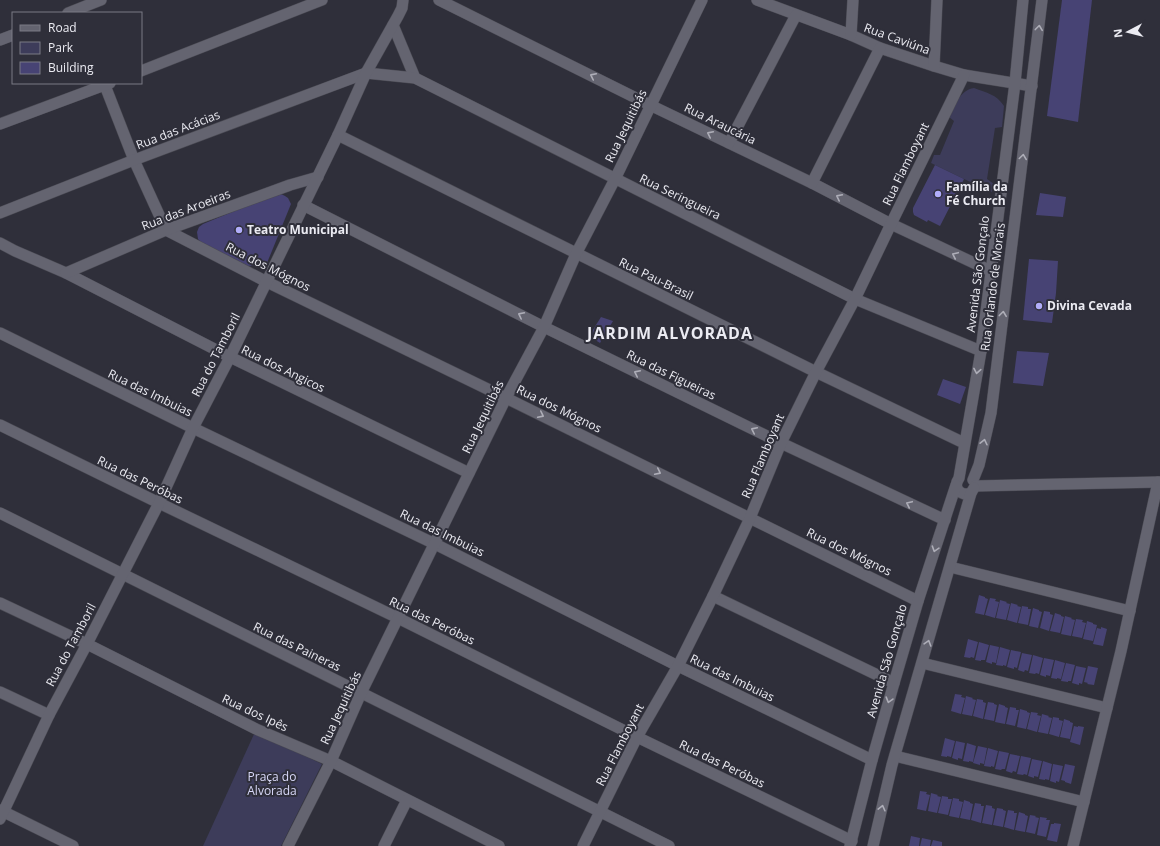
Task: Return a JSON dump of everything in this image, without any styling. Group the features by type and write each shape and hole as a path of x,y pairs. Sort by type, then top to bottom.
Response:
{"street":[{"path":"73,9 101,0"},
{"path":"142,71 322,0"},
{"name":"Rua do Tamboril","path":"1,814 49,715 159,503 193,428 230,357 318,177 366,73 402,8 403,0"},
{"name":"Rua Araucária","path":"439,0 650,105 812,183 891,224 990,271"},
{"name":"Rua Jequitibás","path":"288,846 331,761 361,693 506,398 544,327 576,254 615,179 702,0"},
{"path":"851,35 853,0"},
{"path":"934,66 937,0"},
{"name":"Avenida São Gonçalo","path":"851,844 872,760 918,601 957,482 981,351 1015,83 1023,0"},
{"name":"Rua Orlando de Morais","path":"973,486 991,413 1042,0"},
{"name":"Rua Caviúna","path":"763,1 851,35 880,48 934,66 964,75 1032,86"},
{"path":"729,143 796,15"},
{"path":"393,25 415,78"},
{"path":"0,40 12,35"},
{"path":"812,183 880,48"},
{"name":"Rua Seringueira","path":"366,73 415,78 855,299 981,351"},
{"name":"Rua das Acácias","path":"0,213 134,160 366,73"},
{"name":"Rua Flamboyant","path":"584,846 637,737 678,666 713,596 750,518 781,443 816,372 855,299 964,75"},
{"path":"0,124 106,84 134,160 166,230"},
{"name":"Rua Pau-Brasil","path":"338,135 576,254 964,443"},
{"path":"1004,174 1020,179"},
{"name":"Rua das Aroeiras","path":"66,273 166,230 290,185 318,177"},
{"name":"Rua das Figueiras","path":"303,206 544,327 781,443 945,520"},
{"name":"Rua dos Mógnos","path":"166,230 266,282 506,398 918,601"},
{"name":"Rua dos Angicos","path":"0,243 66,273 230,357 470,473"},
{"name":"Rua das Imbuias","path":"0,333 193,428 435,544 678,666 872,760"},
{"name":"Rua das Peróbas","path":"0,425 398,618 851,844"},
{"path":"873,846 895,756 973,486 971,477 965,475 957,482 957,489 959,493 963,494 967,494 973,486"},
{"path":"973,486 1159,482 1130,611 1073,846"},
{"name":"Rua das Paineras","path":"0,514 669,846"},
{"path":"950,567 1130,611"},
{"path":"713,596 894,683"},
{"name":"Rua dos Ipês","path":"0,603 87,644 256,729 331,761 492,844"},
{"path":"922,663 1107,708"},
{"path":"0,692 49,715"},
{"path":"895,756 1084,802"},
{"path":"384,846 407,800"},
{"path":"1,814 73,846"}],"green space":[{"path":"974,88 994,96 1004,106 1002,127 995,128 987,179 994,184 992,192 931,163 934,155 940,155 954,121 949,117 956,103 965,92"},
{"name":"Praça do Alvorada","path":"255,732 322,764 281,846 203,846"}],"building":[{"path":"1062,0 1092,0 1078,122 1047,116"},
{"name":"Família da Fé Church","path":"935,165 964,179 940,226 928,220 927,222 914,215 913,212 913,208"},
{"path":"1040,193 1066,197 1063,217 1036,215"},
{"name":"Teatro Municipal","path":"275,194 285,196 291,204 267,263 248,266 202,244 198,239 197,232 199,227 203,224"},
{"path":"1029,259 1058,261 1052,323 1023,320"},
{"path":"601,317 613,321 600,343 589,336"},
{"path":"1017,351 1049,353 1043,386 1013,383"},
{"path":"943,379 966,387 960,404 937,395"},
{"path":"979,595 988,599 984,615 975,613"},
{"path":"990,598 996,599 995,601 999,602 995,618 985,615"},
{"path":"1000,600 1010,604 1006,620 996,618"},
{"path":"1011,603 1021,607 1017,623 1007,620"},
{"path":"1022,606 1031,609 1028,625 1018,623"},
{"path":"1033,608 1042,612 1038,628 1029,626"},
{"path":"1044,611 1050,612 1050,614 1053,615 1049,631 1040,628"},
{"path":"1055,613 1064,617 1060,633 1050,631"},
{"path":"1065,616 1075,620 1071,636 1061,634"},
{"path":"1076,619 1083,620 1082,622 1086,623 1082,638 1072,636"},
{"path":"1087,621 1097,625 1093,641 1083,639"},
{"path":"1101,627 1107,629 1103,646 1093,644 1097,628 1101,629"},
{"path":"968,639 978,642 974,658 964,657"},
{"path":"979,642 989,645 985,660 981,661 975,660"},
{"path":"990,645 999,647 996,663 992,662 992,664 986,662"},
{"path":"1000,647 1010,650 1006,666 996,665"},
{"path":"1011,650 1021,652 1017,668 1014,667 1014,669 1007,667"},
{"path":"1022,653 1032,655 1028,671 1025,670 1024,672 1018,670"},
{"path":"1033,655 1043,658 1039,674 1029,673"},
{"path":"1044,658 1054,660 1050,676 1046,675 1046,677 1040,675"},
{"path":"1055,660 1065,663 1061,679 1051,678"},
{"path":"1066,663 1075,665 1071,681 1068,682 1061,681"},
{"path":"1076,666 1086,668 1082,684 1079,683 1079,685 1072,683"},
{"path":"1088,666 1098,668 1094,685 1084,682"},
{"path":"955,694 962,695 961,697 965,698 961,714 951,711"},
{"path":"966,696 976,700 972,716 962,714"},
{"path":"977,699 983,700 983,702 986,703 983,719 973,716"},
{"path":"988,702 997,705 994,721 984,719"},
{"path":"999,704 1008,708 1005,724 995,722"},
{"path":"1010,707 1019,710 1015,726 1006,724"},
{"path":"1020,709 1030,713 1026,729 1017,727"},
{"path":"1031,712 1038,713 1037,715 1041,716 1037,732 1027,729"},
{"path":"1042,714 1052,718 1048,734 1038,732"},
{"path":"1053,717 1059,718 1059,720 1063,721 1059,737 1049,734"},
{"path":"1064,719 1073,723 1070,739 1060,737"},
{"path":"1074,726 1084,727 1080,745 1070,742"},
{"path":"945,738 955,741 951,757 941,756"},
{"path":"956,741 965,743 962,759 958,758 958,760 952,758"},
{"path":"967,743 976,746 973,762 963,761"},
{"path":"978,746 987,748 984,764 980,763 980,765 973,763"},
{"path":"988,748 998,751 994,767 984,766"},
{"path":"999,751 1009,753 1005,769 1001,770 995,769"},
{"path":"1010,754 1020,756 1016,772 1013,771 1012,773 1006,771"},
{"path":"1021,756 1031,758 1027,775 1017,774"},
{"path":"1032,759 1042,761 1038,777 1034,776 1034,778 1028,776"},
{"path":"1043,761 1052,764 1049,780 1039,779"},
{"path":"1053,764 1063,766 1059,782 1056,781 1056,783 1050,781"},
{"path":"1065,764 1075,766 1071,784 1061,780"},
{"path":"920,791 927,792 926,794 930,795 926,811 917,809"},
{"path":"931,793 941,797 937,813 928,811"},
{"path":"942,796 952,799 948,815 938,813"},
{"path":"953,798 959,799 959,801 963,802 959,818 949,816"},
{"path":"964,800 973,804 970,820 960,818"},
{"path":"975,803 984,806 981,823 971,820"},
{"path":"986,805 992,806 992,808 995,809 992,825 982,823"},
{"path":"997,808 1006,811 1003,827 993,825"},
{"path":"1008,810 1017,813 1014,830 1004,827"},
{"path":"1019,812 1028,816 1025,832 1015,830"},
{"path":"1030,815 1039,818 1035,834 1026,832"},
{"path":"1040,817 1050,820 1046,837 1037,835"},
{"path":"1051,824 1061,824 1057,842 1047,840"},
{"path":"911,836 920,838 919,846 909,846"},
{"path":"922,838 931,840 930,846 920,846"},
{"path":"933,840 942,842 942,846 931,846"}],"place":[{"name":"Família da Fé Church","path":"938,194"},
{"name":"Teatro Municipal","path":"239,230"},
{"name":"Divina Cevada","path":"1039,306"}],"district":[{"name":"JARDIM ALVORADA","path":"670,333"}]}
